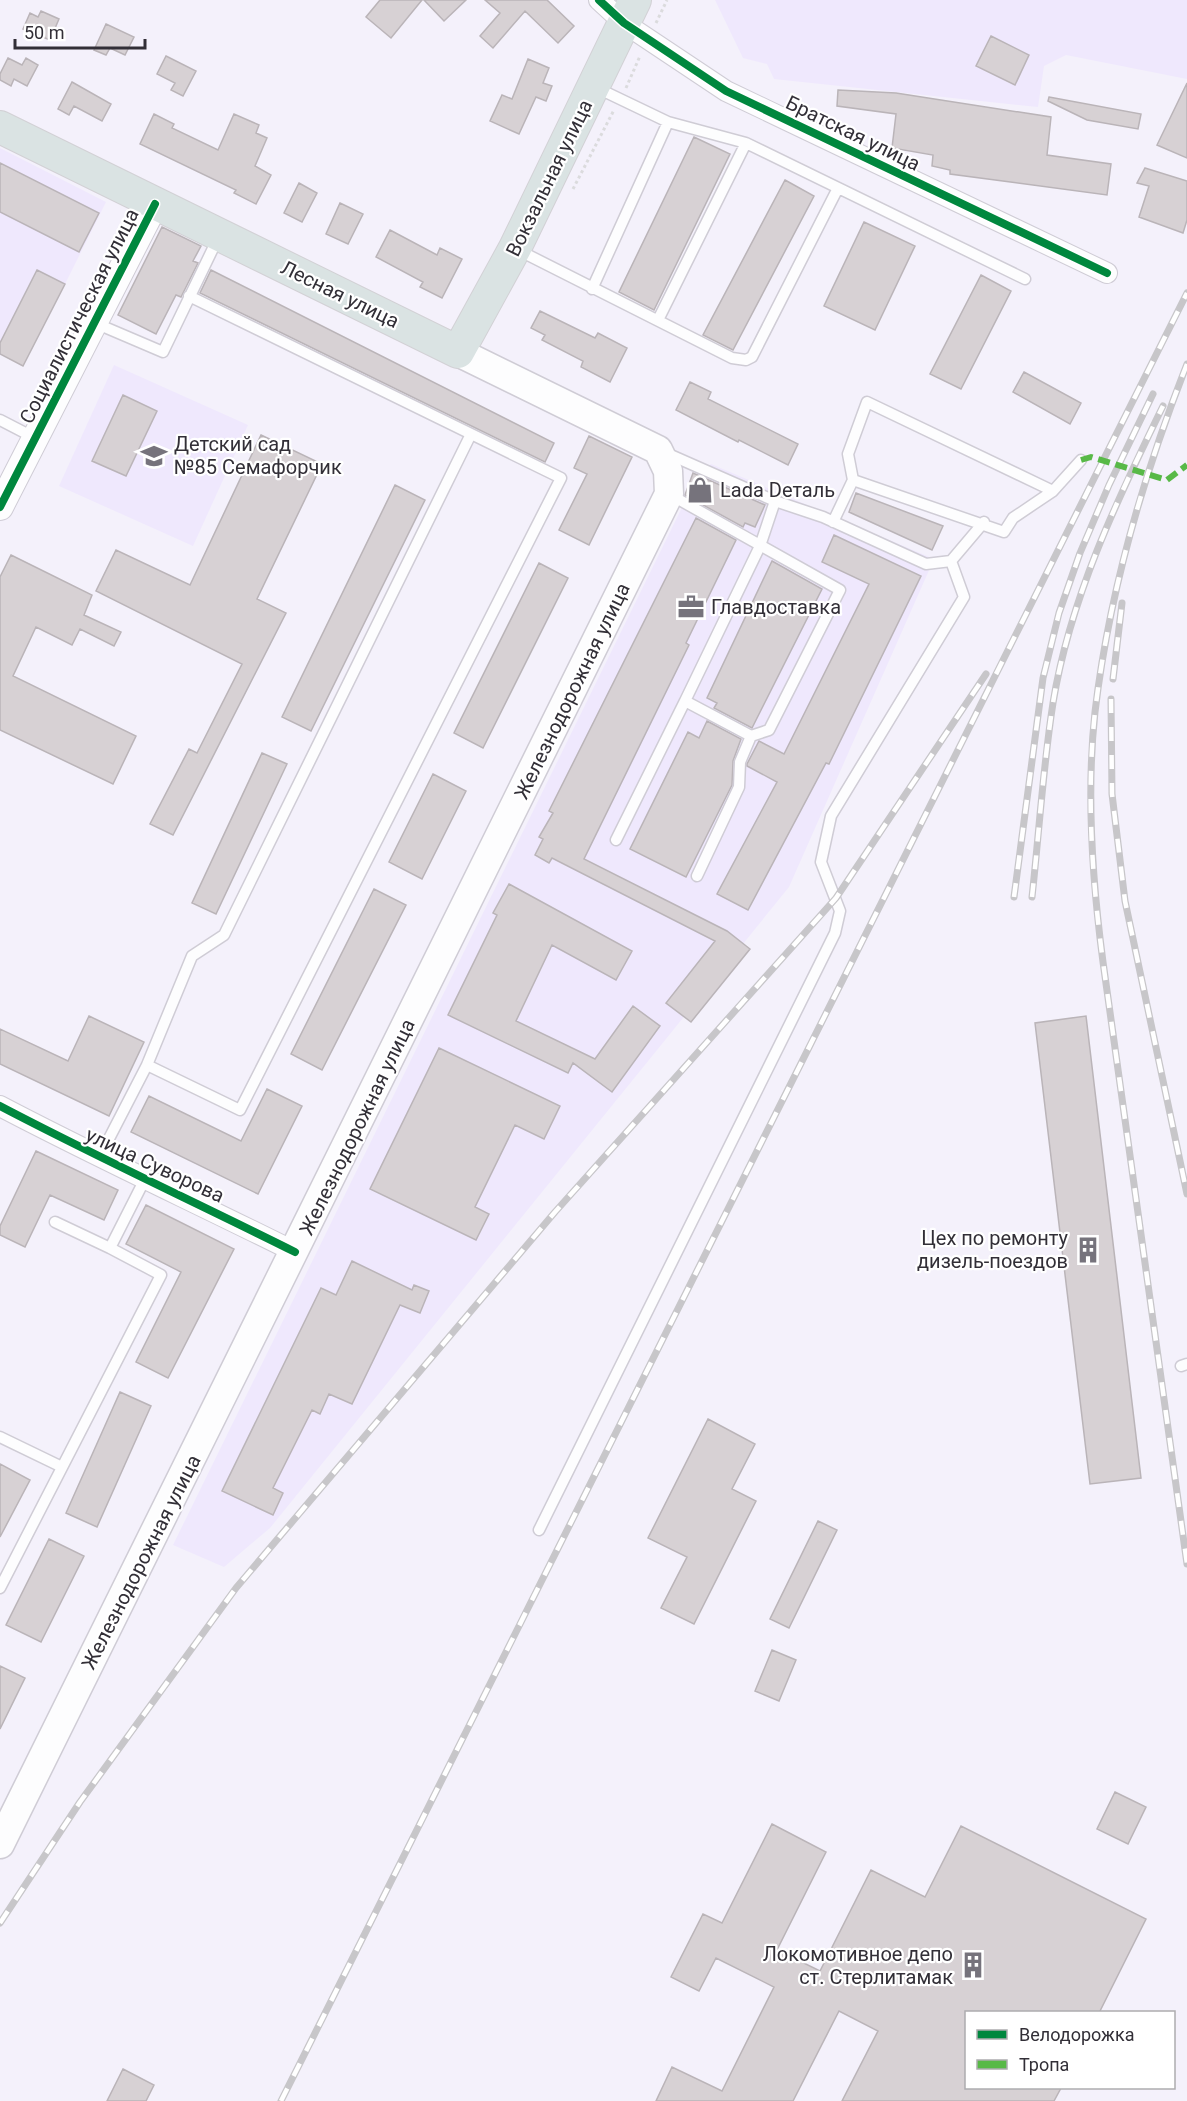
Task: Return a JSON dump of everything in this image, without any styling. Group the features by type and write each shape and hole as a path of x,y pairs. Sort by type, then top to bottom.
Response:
{"main road":[{"name":"Вокзальная улица","path":"458,352 607,93 636,20"},
{"name":"Лесная улица","path":"0,127 458,352 665,472"},
{"name":"Железнодорожная улица","path":"0,1844 296,1252 665,472"}],"street":[{"name":"Братская улица","path":"599,0 636,20 726,91 1107,273"},
{"name":"Социалистическая улица","path":"0,507 154,204"},
{"name":"улица Суворова","path":"0,1106 99,1158 146,1178 296,1252"}],"lane":[{"path":"607,93 668,122 746,142 1025,279"},
{"path":"592,289 668,122"},
{"path":"658,320 746,142"},
{"path":"516,248 592,289 740,361 752,357 838,188"},
{"path":"95,323 163,352 220,234"},
{"path":"147,1065 240,1110 561,478 189,296"},
{"path":"833,522 853,480 848,454 867,402 1053,491"},
{"path":"0,420 35,438"},
{"path":"99,1158 147,1065 192,956 224,935 471,434"},
{"path":"853,480 972,523 984,522 1004,532 1013,518 1053,491 1081,460"},
{"path":"665,472 775,501 833,522 926,564 951,561 984,522"},
{"path":"665,472 760,546 840,590 769,730 751,736 685,701"},
{"path":"616,840 760,546 775,501"},
{"path":"539,1530 835,933 840,911 820,862 831,816 964,597 951,561"},
{"path":"697,876 739,787 740,762 751,736"},
{"path":"110,1248 146,1178"},
{"path":"0,1588 161,1275 55,1222"},
{"path":"0,1437 62,1467"}],"path":[{"path":"568,197 636,20 667,0"}],"shaded area":[{"path":"715,0 1187,0 1187,79 1066,55 1044,66 1038,107 774,79 767,64 743,58"},
{"path":"0,148 106,202 65,284 37,271 0,343"},
{"name":"Детский сад №85 Семафорчик","path":"114,365 248,425 193,546 59,486"},
{"path":"711,464 934,559 789,887 270,1528 224,1567 173,1545 695,481"}],"building":[{"path":"380,0 422,0 391,38 366,17"},
{"path":"424,0 466,0 444,21"},
{"path":"485,0 547,0 574,26 558,43 525,11 493,48 480,36 500,13"},
{"path":"41,11 59,19 50,40 23,29 30,13 38,17"},
{"path":"106,24 134,37 125,55 110,48 106,55 94,50"},
{"path":"991,36 1029,55 1015,85 976,66"},
{"path":"166,56 196,71 183,96 171,90 175,83 157,74"},
{"path":"8,58 22,65 26,58 38,65 27,86 14,79 11,86 0,80 0,74"},
{"path":"528,59 549,68 543,83 552,86 546,101 536,97 519,134 490,121 502,95 512,99"},
{"path":"72,82 111,104 102,121 74,106 69,115 58,109"},
{"path":"1187,83 1187,158 1157,145"},
{"path":"838,90 896,93 1051,117 1047,155 1111,164 1107,195 950,174 950,170 932,166 933,155 892,148 896,114 837,106"},
{"path":"1049,97 1141,114 1138,129 1087,120 1048,101"},
{"path":"154,114 174,124 172,128 218,150 234,114 259,125 256,133 267,138 255,166 271,175 256,204 234,193 236,190 140,144"},
{"path":"694,137 730,154 654,310 619,292"},
{"path":"0,163 99,213 79,252 0,212"},
{"path":"1145,168 1187,181 1187,220 1183,233 1139,217 1149,186 1137,183"},
{"path":"785,180 814,196 733,350 703,335"},
{"path":"299,183 317,193 302,222 284,213"},
{"path":"340,203 363,214 348,244 326,234"},
{"path":"864,222 915,246 875,330 824,306"},
{"path":"162,227 201,246 193,261 198,263 181,297 176,295 156,334 118,315"},
{"path":"390,230 437,255 440,248 462,259 442,298 420,287 423,282 376,257"},
{"path":"37,270 65,284 23,366 0,354 0,343"},
{"path":"211,270 554,443 545,462 200,293"},
{"path":"981,275 1011,291 961,389 930,374"},
{"path":"540,311 595,338 598,333 627,348 610,382 581,367 583,361 542,340 545,335 531,328"},
{"path":"1024,372 1081,403 1070,424 1013,392"},
{"path":"690,382 711,392 708,399 798,444 788,465 676,410"},
{"name":"Детский сад №85 Семафорчик","path":"123,395 157,411 126,476 92,461"},
{"path":"261,435 322,464 257,599 286,613 173,835 150,824 189,749 197,753 242,664 96,591 116,550 190,585"},
{"path":"589,436 632,457 589,545 559,530 587,474 574,468"},
{"path":"693,473 765,505 755,527 745,523 743,527 685,495"},
{"path":"395,485 425,500 311,731 282,717"},
{"path":"856,493 943,526 932,550 849,512"},
{"path":"696,518 736,540 686,643 689,645 584,859 727,931 750,949 691,1022 666,1003 715,941 552,858 549,863 535,855 543,839 539,837 553,813 549,811"},
{"path":"834,535 921,576 829,764 826,763 748,910 717,894 777,782 747,764 759,741 784,754 869,584 822,562"},
{"path":"11,555 92,595 84,615 121,632 114,646 80,629 72,645 36,627 13,676 136,736 113,784 0,730 0,577"},
{"path":"772,561 822,589 752,728 714,708 717,703 707,698"},
{"path":"539,563 568,578 483,748 454,733"},
{"path":"707,721 741,739 733,761 732,785 686,877 630,849 688,732 699,738"},
{"path":"262,753 287,764 216,914 192,903"},
{"path":"433,774 466,791 422,879 389,862"},
{"path":"509,884 632,951 616,980 552,945 516,1021 595,1059 633,1006 660,1026 612,1092 573,1063 568,1073 448,1015 497,915 493,913"},
{"path":"374,889 406,905 322,1070 291,1054"},
{"path":"89,1016 144,1042 109,1116 0,1064 0,1029 68,1061"},
{"name":"Цех по ремонту дизель-поездов","path":"1086,1016 1141,1478 1090,1484 1035,1023"},
{"path":"439,1048 560,1106 544,1139 515,1125 475,1207 489,1214 476,1240 370,1189"},
{"path":"267,1089 302,1106 258,1194 131,1132 149,1096 241,1141"},
{"path":"36,1151 118,1190 104,1220 50,1195 25,1247 0,1235 0,1226"},
{"path":"146,1205 234,1249 168,1378 136,1362 181,1272 126,1244"},
{"path":"352,1261 412,1290 414,1285 429,1291 420,1313 400,1305 352,1404 329,1394 320,1414 312,1410 273,1488 283,1493 273,1515 222,1491 321,1288 336,1295"},
{"path":"120,1392 151,1406 97,1527 66,1513"},
{"path":"708,1419 755,1444 732,1489 756,1501 694,1624 661,1608 687,1557 648,1538"},
{"path":"0,1464 30,1480 0,1537"},
{"path":"818,1521 837,1530 789,1628 770,1619"},
{"path":"49,1539 84,1556 41,1642 6,1625"},
{"path":"772,1650 796,1660 779,1701 755,1691"},
{"path":"0,1666 25,1678 0,1729"},
{"path":"1115,1792 1146,1807 1128,1844 1097,1829"},
{"name":"Локомотивное депо ст. Стерлитамак","path":"772,1824 826,1852 777,1950 820,1971 871,1870 925,1897 961,1826 1146,1919 1100,2011 965,2011 965,2089 1060,2089 1054,2101 842,2101 878,2031 839,2011 793,2101 656,2101 672,2067 722,2091 774,1987 716,1958 699,1991 671,1977 703,1914 722,1923"},
{"path":"123,2069 154,2085 146,2101 107,2101"}],"railway":[{"path":"281,2101 1187,293"},
{"path":"1187,364 1142,492 1119,579 1101,667 1092,743 1091,774 1093,868 1103,962 1187,1564"},
{"path":"1014,897 1043,678 1059,613 1080,553 1109,485 1153,394"},
{"path":"1032,897 1053,703 1071,626 1112,514 1163,406"},
{"path":"1113,679 1122,603"},
{"path":"0,1923 80,1802 236,1588 555,1212 836,898 986,674"},
{"path":"1111,699 1112,794 1125,901 1187,1194"}],"marked path":[{"path":"1081,460 1091,457 1167,480 1187,465"}],"cycle path":[{"path":"599,0 624,23 726,91 1107,273"},
{"path":"0,507 155,204"},
{"path":"0,1106 295,1252"}],"place":[{"name":"Детский сад №85 Семафорчик","path":"154,456"},
{"name":"Lada Dеталь","path":"700,490"},
{"name":"Главдоставка","path":"691,607"},
{"name":"Цех по ремонту дизель-поездов","path":"1088,1250"},
{"name":"Локомотивное депо ст. Стерлитамак","path":"973,1965"}]}
